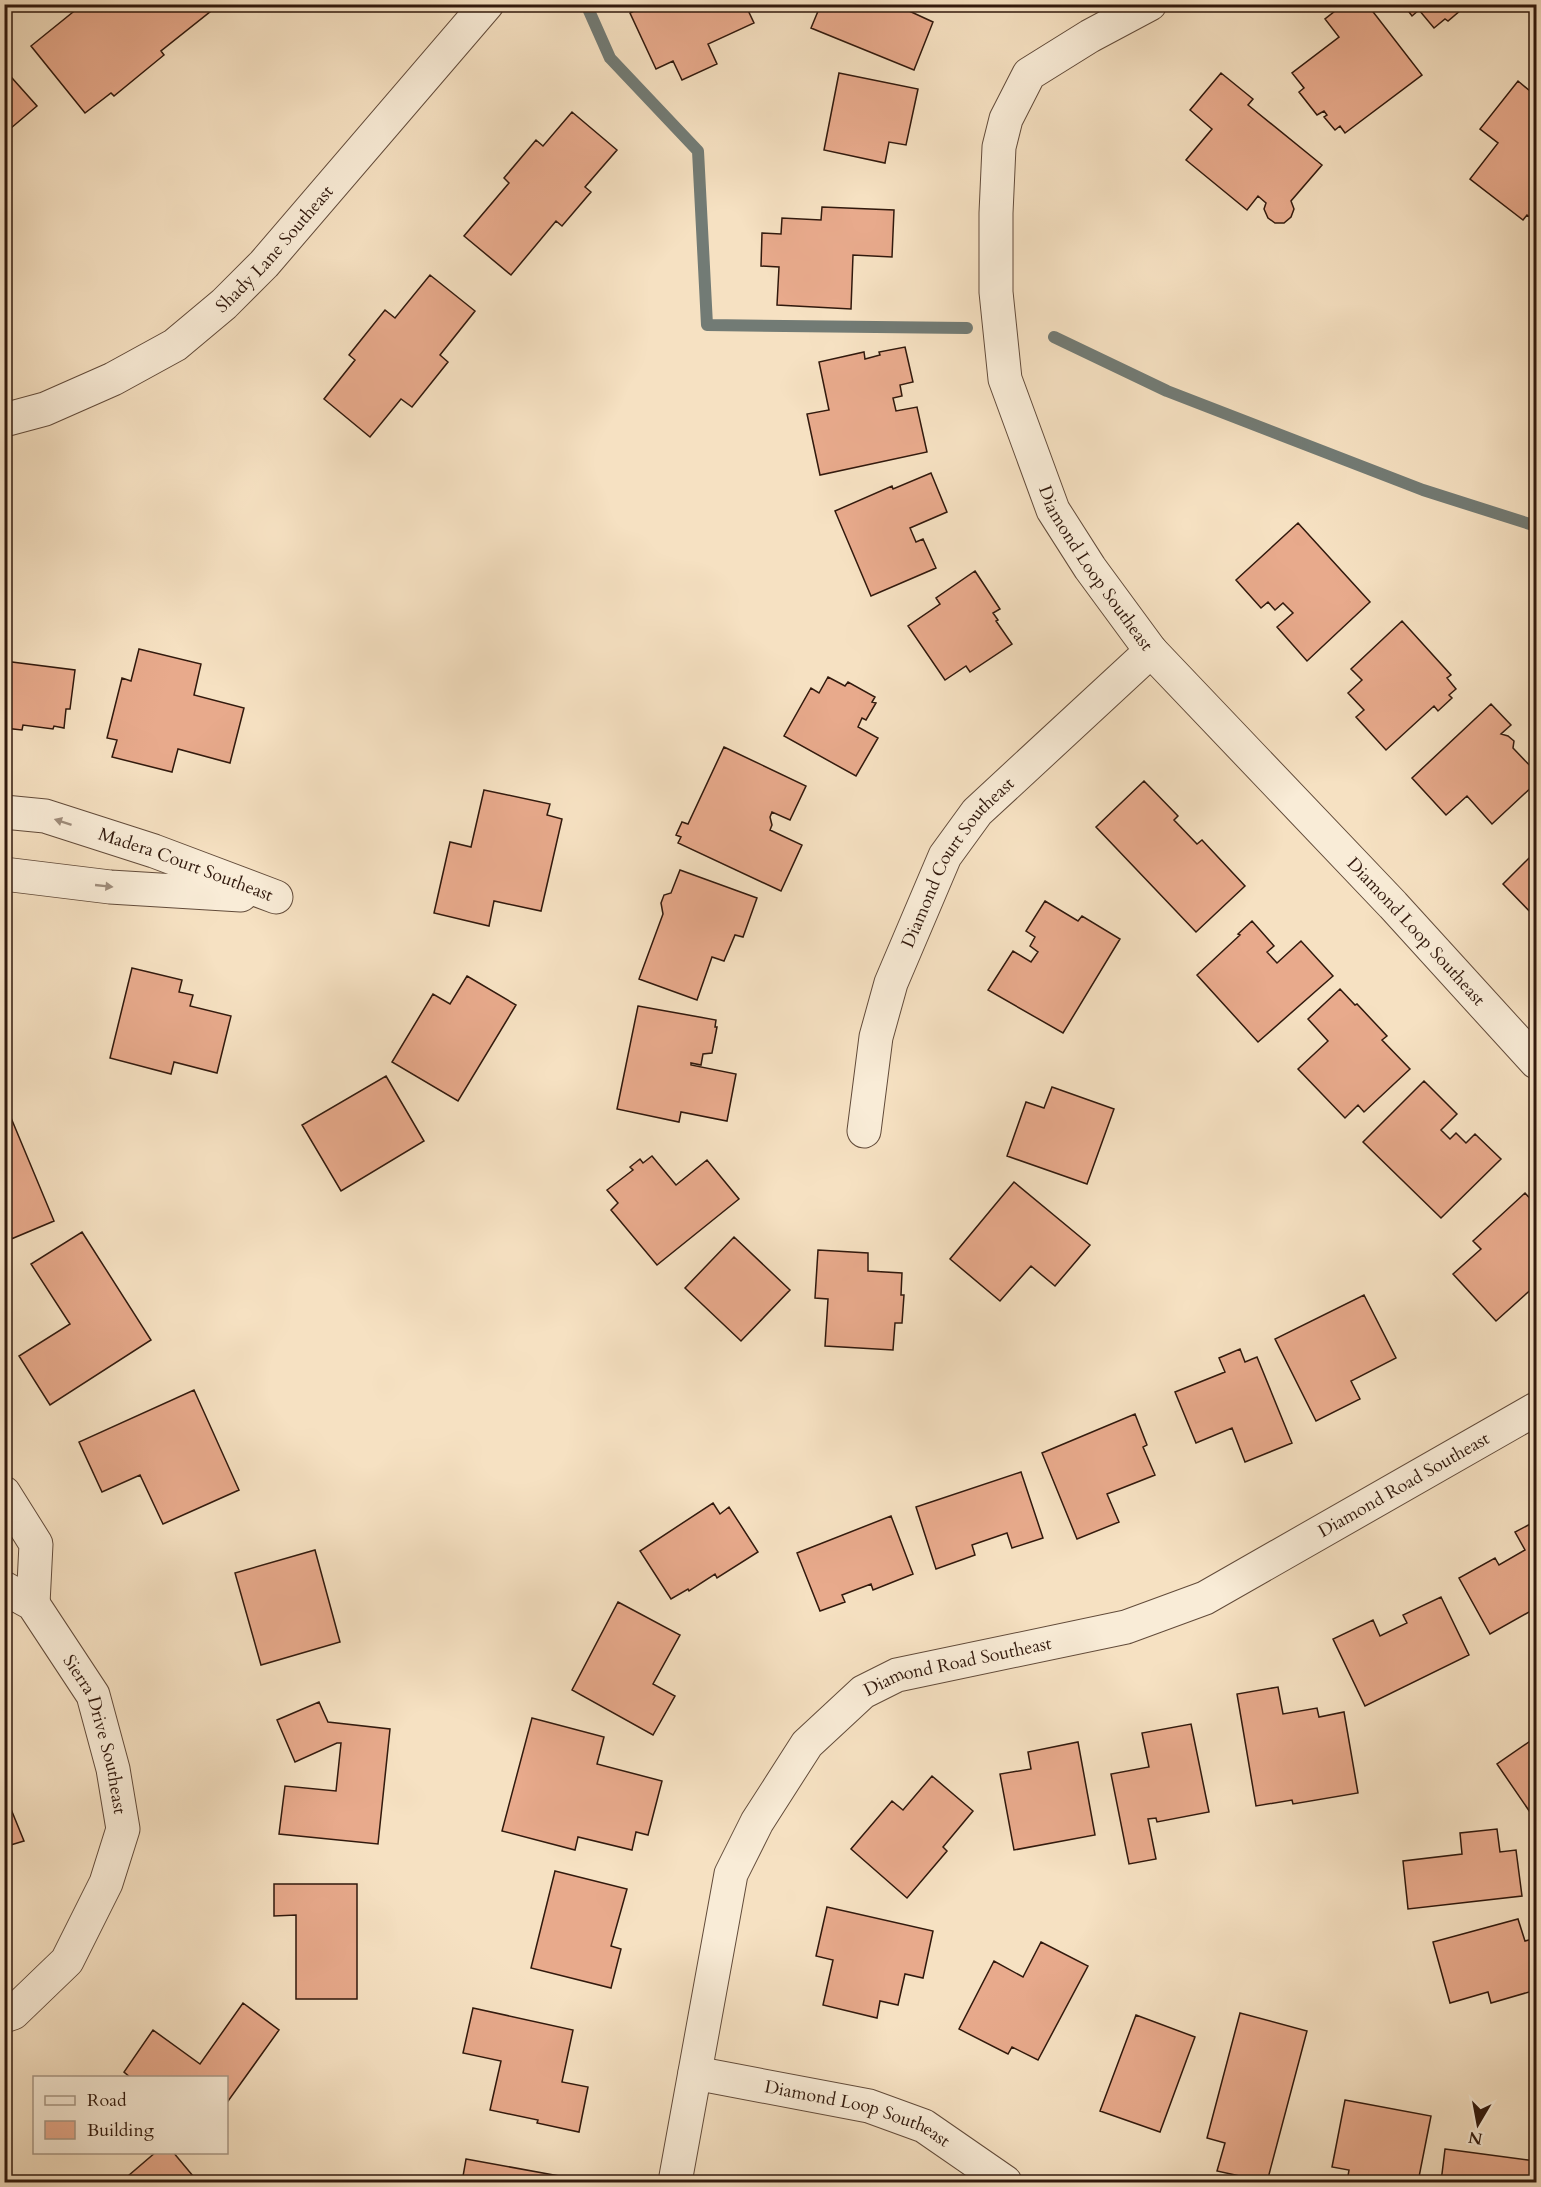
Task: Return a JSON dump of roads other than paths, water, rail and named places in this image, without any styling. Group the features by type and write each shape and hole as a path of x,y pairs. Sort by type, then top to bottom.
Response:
{"street":[{"name":"Shady Lane Southeast","path":"4,420 45,409 113,379 175,345 224,304 264,264 487,4"},
{"name":"Diamond Loop Southeast","path":"1150,4 1090,36 1029,74 1006,119 999,147 996,213 996,292 1005,379 1053,510 1090,568 1150,651 1393,905 1536,1062"},
{"name":"Diamond Court Southeast","path":"864,1131 876,1037 891,983 945,856 977,812 1150,651"},
{"name":"Madera Court Southeast","path":"4,812 45,816 154,851 276,897 110,887 4,874"},
{"name":"Diamond Road Southeast","path":"675,2182 731,1874 757,1822 807,1744 863,1692 897,1675 1126,1627 1205,1598 1536,1408"},
{"path":"4,1492 36,1544 33,1604"},
{"name":"Sierra Drive Southeast","path":"4,1588 33,1604 93,1695 113,1769 123,1829 106,1883 67,1961 13,2013 4,2016"},
{"name":"Diamond Loop Southeast","path":"695,2073 869,2106 924,2126 1005,2182"}],"waterway":[{"path":"586,4 610,58 698,151 707,325 967,328"},
{"path":"1054,337 1167,391 1423,490 1536,526"}]}
